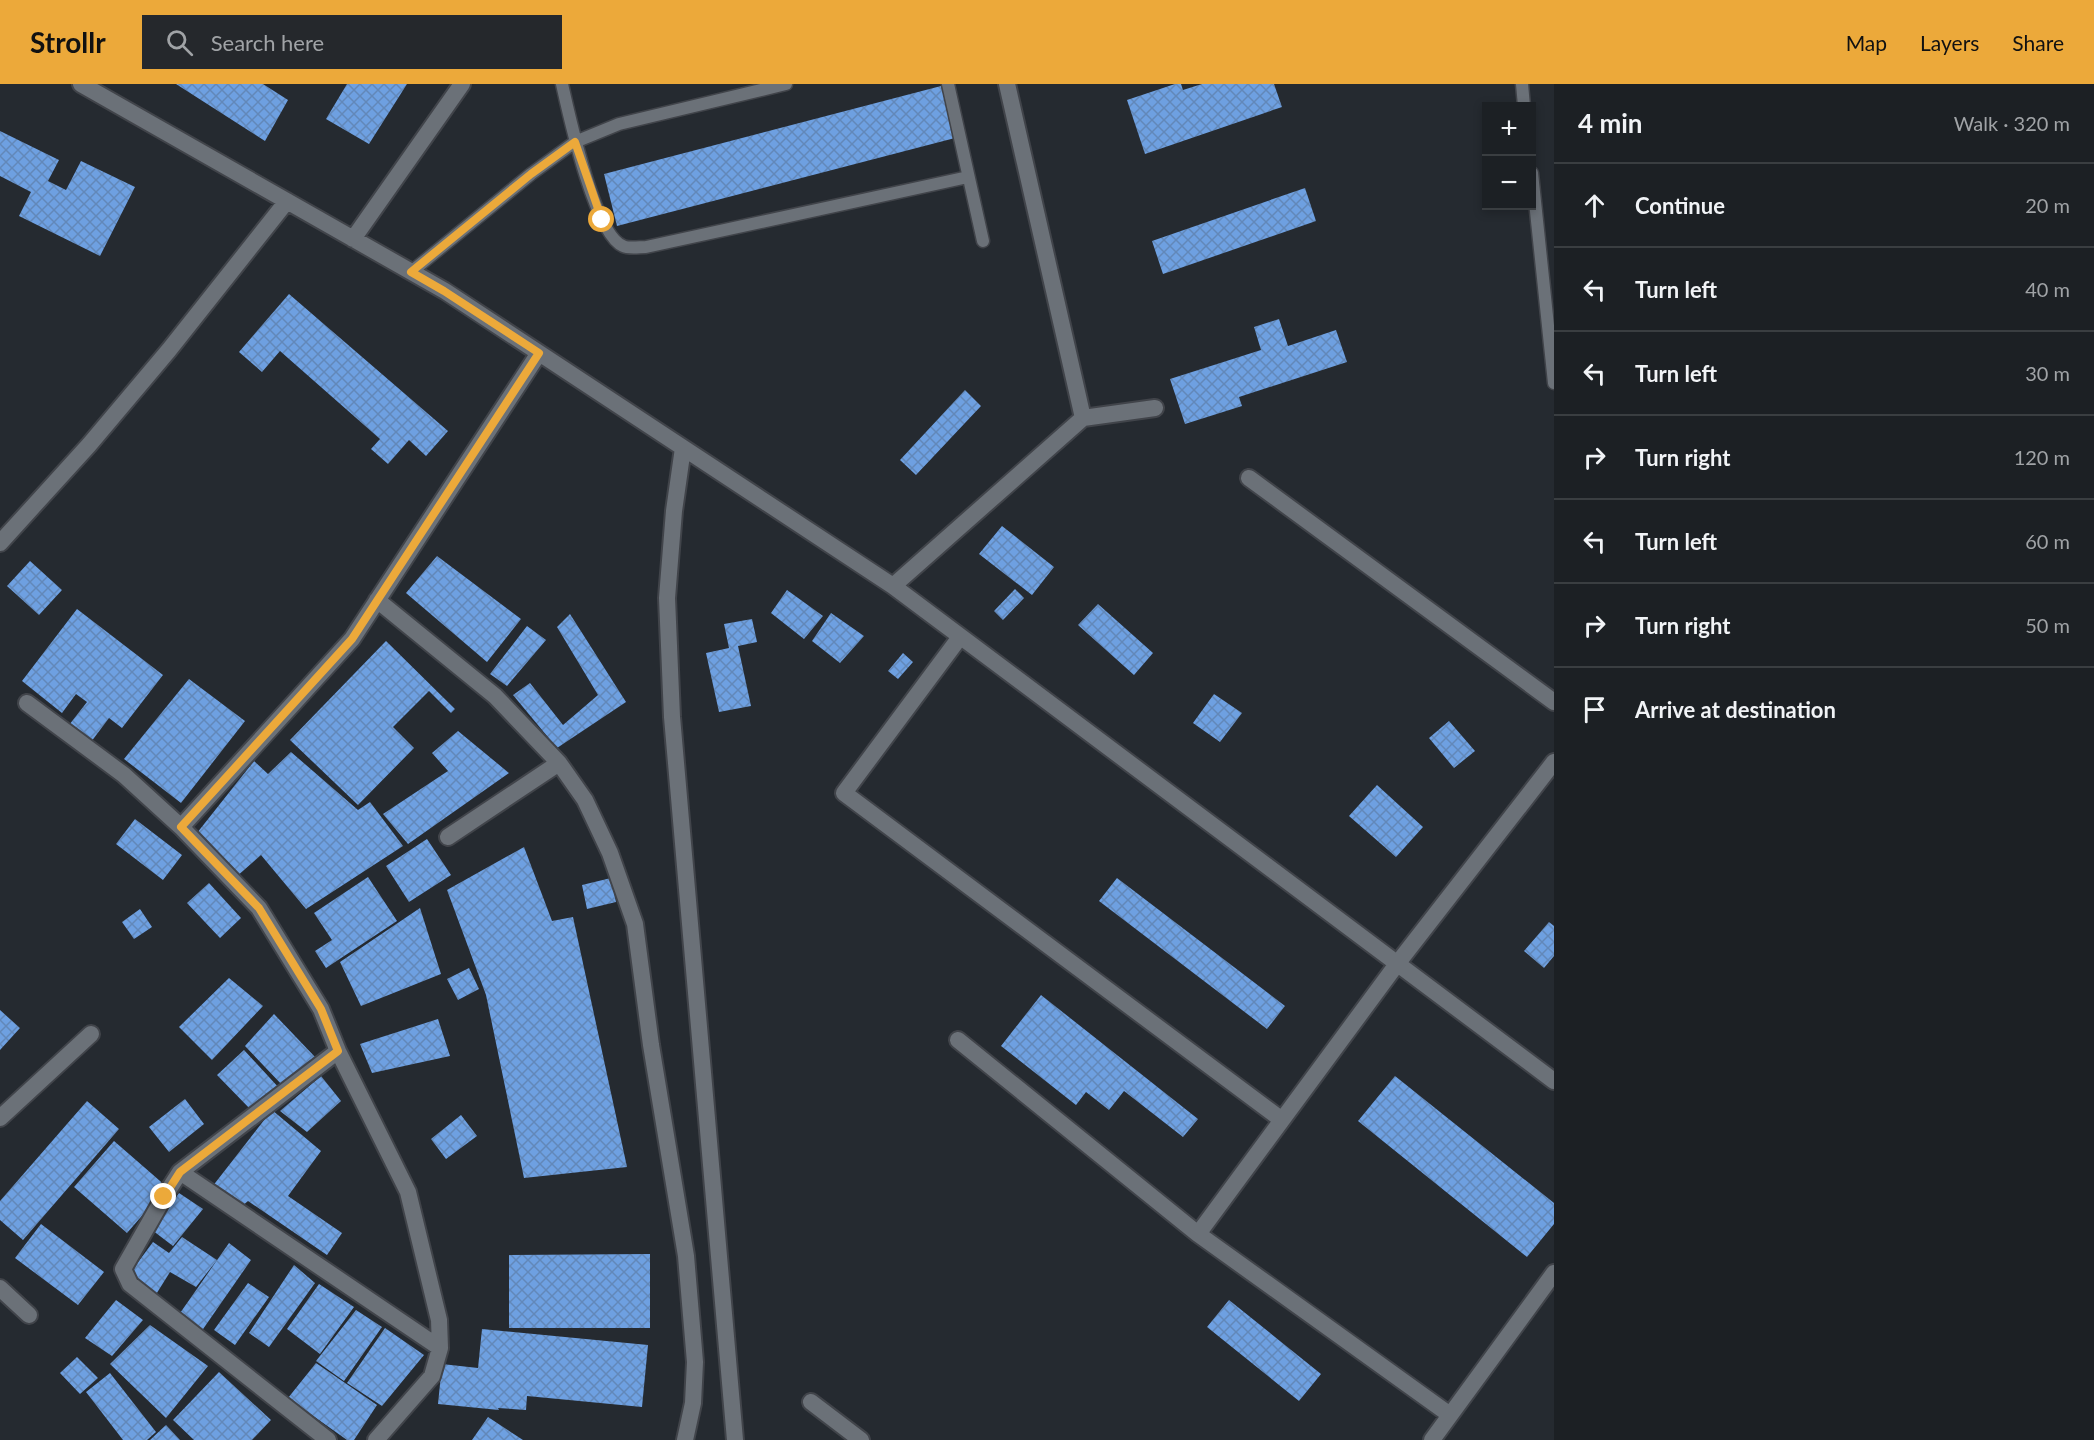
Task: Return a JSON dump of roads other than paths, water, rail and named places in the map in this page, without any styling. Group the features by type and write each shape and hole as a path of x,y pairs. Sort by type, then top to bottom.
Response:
{"street":[{"path":"81,84 444,291 893,586 1554,1081"},
{"path":"354,239 462,84"},
{"path":"1007,84 1083,418"},
{"path":"0,543 89,445 162,358 287,201"},
{"path":"181,827 352,639 539,353"},
{"path":"893,586 1083,418 1155,408"},
{"path":"683,448 674,511 668,598 672,717 735,1440"},
{"path":"1249,478 1554,702"},
{"path":"377,600 495,696 559,763 585,800 610,853 635,924 651,1045 686,1256 695,1362 693,1403 685,1440"},
{"path":"960,636 844,793 1282,1120"},
{"path":"27,703 124,775 181,827 259,908 321,1009 338,1051 408,1192 439,1320 440,1348 432,1376 376,1440"},
{"path":"1198,1234 1398,964 1554,762"},
{"path":"448,837 559,763"},
{"path":"0,1118 91,1034"},
{"path":"958,1040 1198,1234 1450,1415"},
{"path":"328,1440 130,1284 123,1269 180,1172 338,1051"},
{"path":"180,1172 440,1348"},
{"path":"1432,1440 1554,1273"},
{"path":"0,1288 29,1315"},
{"path":"811,1402 861,1440"}],"lane":[{"path":"562,84 575,142 602,220 610,236 623,247 646,248 968,177"},
{"path":"411,272 531,174 575,142 619,124 786,84"},
{"path":"948,84 983,241"},
{"path":"1522,84 1524,102"},
{"path":"1536,210 1554,383"}]}
